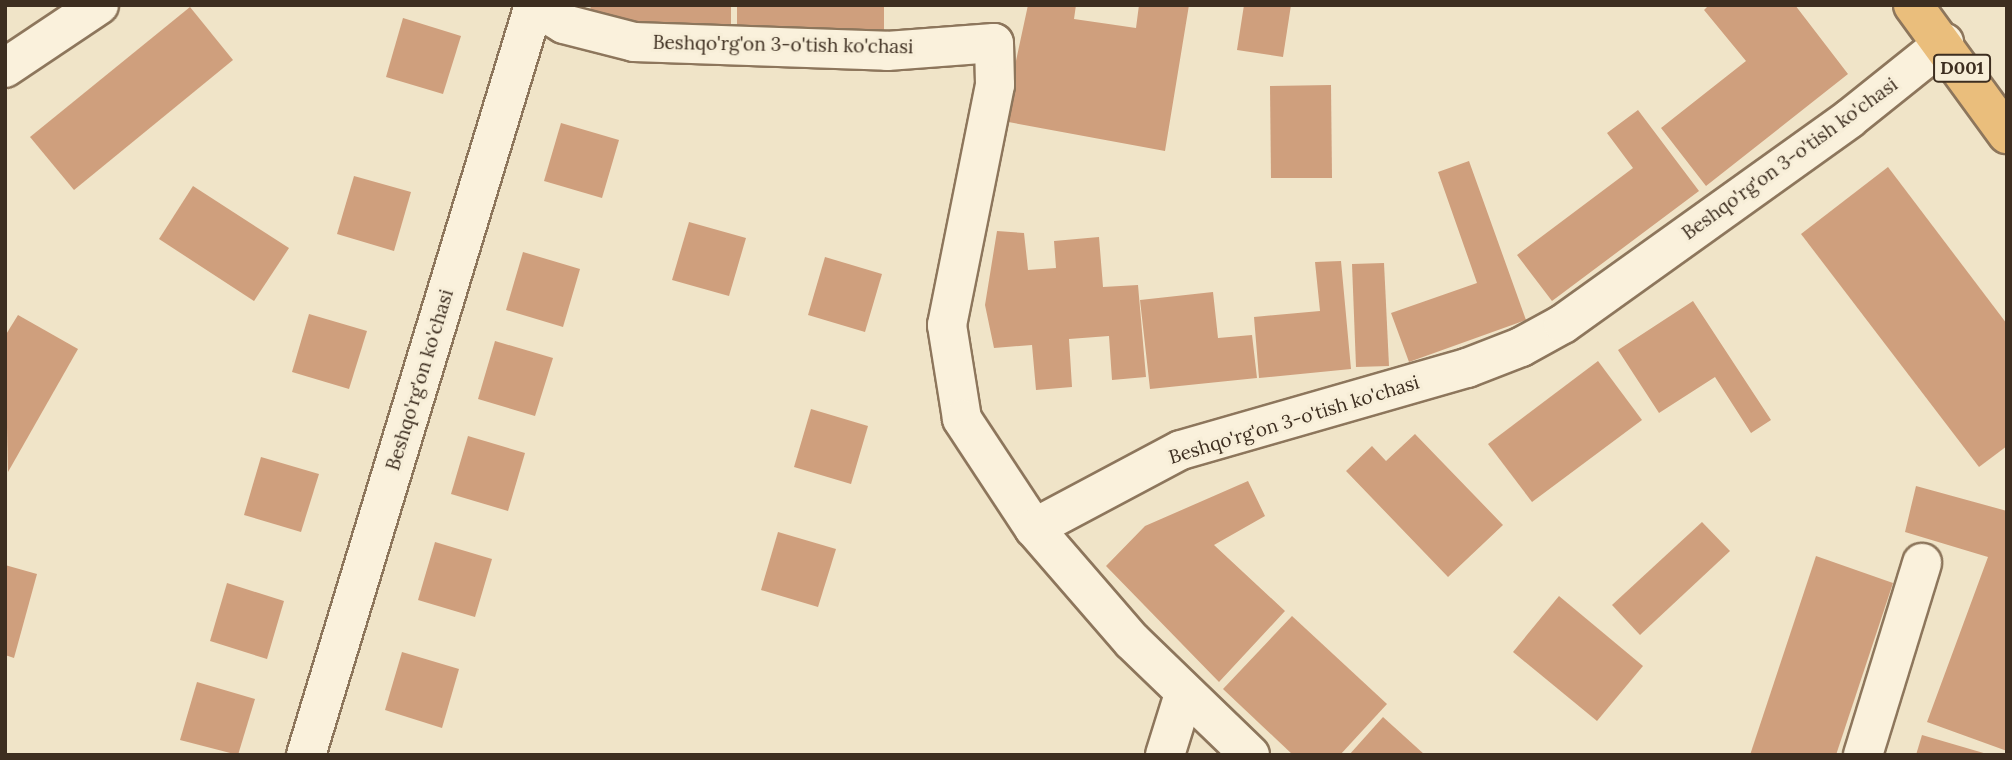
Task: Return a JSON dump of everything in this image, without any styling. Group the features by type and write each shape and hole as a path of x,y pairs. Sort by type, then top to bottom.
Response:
{"highway":[{"name":"D001","path":"1913,5 1944,43 2007,134"}],"street":[{"path":"5,68 99,5"},
{"name":"Beshqo'rg'on 3-o'tish ko'chasi","path":"534,6 564,24 634,42 887,51 994,43 995,85 947,325 962,419 1034,528 1181,450 1466,368 1521,348 1563,324 1849,119 1944,43"},
{"name":"Beshqo'rg'on ko'chasi","path":"306,755 534,6"},
{"path":"1034,528 1184,694 1250,755"},
{"path":"1863,755 1922,563"},
{"path":"1166,755 1184,694"}],"building":[{"path":"591,5 731,5 731,29 646,27 590,11"},
{"path":"737,5 884,5 884,32 737,30"},
{"path":"1028,5 1076,5 1074,19 1136,28 1139,5 1189,5 1165,151 1003,121"},
{"path":"1244,5 1291,5 1283,57 1237,50"},
{"path":"1709,5 1795,5 1848,74 1706,186 1661,128 1746,61 1704,10"},
{"path":"190,7 233,60 74,190 30,137"},
{"path":"403,18 461,36 443,94 386,77"},
{"path":"1331,85 1332,178 1271,178 1270,86"},
{"path":"1638,110 1699,191 1552,301 1517,255 1633,168 1607,133"},
{"path":"561,123 619,140 602,198 544,181"},
{"path":"1469,161 1526,320 1409,362 1391,313 1477,283 1438,172"},
{"path":"1888,167 2007,324 2007,446 1979,467 1801,234"},
{"path":"354,176 411,192 394,251 337,234"},
{"path":"193,186 289,248 254,301 159,239"},
{"path":"689,222 746,238 729,296 672,280"},
{"path":"997,231 1024,233 1028,270 1056,268 1054,241 1099,237 1103,287 1138,285 1146,377 1112,380 1109,336 1069,339 1072,387 1036,390 1032,345 994,348 985,305"},
{"path":"523,252 580,269 563,327 506,310"},
{"path":"825,257 882,274 865,332 808,315"},
{"path":"1341,261 1351,369 1259,378 1254,317 1320,311 1315,262"},
{"path":"1384,263 1389,366 1356,367 1352,264"},
{"path":"1213,292 1218,338 1252,335 1257,378 1150,389 1140,300"},
{"path":"1693,301 1771,420 1751,433 1715,377 1659,413 1618,350"},
{"path":"309,314 367,331 349,389 292,372"},
{"path":"18,315 78,349 8,472 5,336"},
{"path":"495,341 553,358 535,416 478,399"},
{"path":"1598,361 1642,420 1532,502 1488,444"},
{"path":"811,409 868,426 851,484 794,467"},
{"path":"1415,434 1503,525 1448,577 1346,471 1372,446 1386,461"},
{"path":"468,436 525,453 508,511 451,494"},
{"path":"261,457 319,474 301,532 244,515"},
{"path":"1248,481 1265,516 1214,545 1285,611 1219,682 1106,566 1145,526"},
{"path":"1916,486 2007,511 2007,751 1927,722 1988,557 1905,532"},
{"path":"1702,522 1730,551 1640,635 1612,605"},
{"path":"778,532 836,549 818,607 761,590"},
{"path":"435,542 492,559 475,617 418,600"},
{"path":"1816,556 1893,583 1836,755 1750,755"},
{"path":"5,565 37,574 14,658 5,655"},
{"path":"227,583 284,601 267,659 210,641"},
{"path":"1559,596 1643,666 1597,721 1513,652"},
{"path":"1292,616 1387,704 1340,755 1293,755 1223,689"},
{"path":"402,652 459,669 442,728 385,710"},
{"path":"197,682 255,699 238,755 180,740"},
{"path":"1383,717 1425,755 1349,755"},
{"path":"1922,735 1987,754 1987,755 1916,755"}]}
